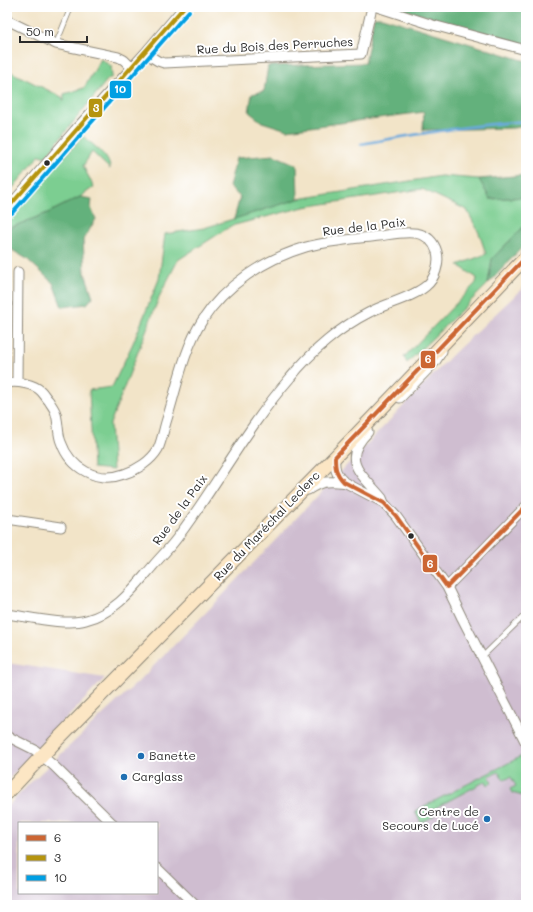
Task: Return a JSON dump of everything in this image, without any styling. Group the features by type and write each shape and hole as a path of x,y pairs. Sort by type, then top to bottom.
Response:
{"main road":[{"name":"Rue du Maréchal Leclerc","path":"7,793 55,742 335,457 526,257"}],"street":[{"path":"7,209 184,7"},
{"name":"Rue du Bois des Perruches","path":"145,53 158,62 164,63 361,54 372,7"},
{"path":"377,7 433,25 526,50"},
{"path":"7,20 56,44 118,57 124,60 132,68"},
{"name":"Rue de la Paix","path":"7,614 59,621 83,622 103,615 127,596 179,536 274,397 298,368 317,349 344,328 370,312 408,296 428,285 437,269 438,254 430,240 420,234 408,232 337,241 306,247 280,257 257,269 236,283 203,320 191,342 158,450 141,466 122,475 105,478 88,474 72,462 60,441 55,410 40,389 17,381"},
{"path":"7,383 17,381 18,272"},
{"path":"460,325 436,362 357,444 353,456 356,466 382,498 384,503 396,516 447,587 526,743"},
{"path":"335,457 334,465 336,473 340,478 348,484 384,503"},
{"path":"295,498 322,482 327,481 348,484"},
{"path":"447,587 526,506"},
{"path":"7,519 61,527"},
{"path":"7,736 35,750 43,756 111,822"},
{"path":"158,869 195,905"}],"lane":[{"path":"56,44 71,7"},
{"path":"482,657 526,614"}],"shaded area":[{"path":"526,285 526,905 7,905 7,807 31,782 139,681 454,353"},
{"path":"7,663 105,678 7,781"}],"green space":[{"path":"395,7 526,7 526,45"},
{"path":"374,17 382,17 526,61 526,126 513,128 423,130 424,112 287,130 262,122 249,112 252,94 264,91 268,66 365,63"},
{"path":"101,59 111,66 112,77 108,79 45,157 40,155 7,195 7,70 62,97 64,101 64,94 84,88"},
{"path":"83,136 104,155 110,169 92,152 83,166 94,187 80,197 50,212 7,229 7,219"},
{"path":"274,155 297,165 298,199 234,219 240,197 229,187 236,158"},
{"path":"526,175 526,197 490,199 479,179"},
{"path":"441,176 479,179 490,199 526,197 526,224 492,259 488,284 407,363 404,357 476,283 477,278 458,265 486,254 479,233 467,210 422,189 304,207 231,226 178,260 160,295 110,424 113,470 93,468 89,390 112,387 133,343 159,279 165,234 204,228 298,199"},
{"path":"80,197 92,199 91,208 96,219 83,240 85,273 93,297 87,304 62,307 53,283 27,259 7,247 7,229 50,212"},
{"path":"526,224 526,243 488,284 492,259"},
{"path":"522,756 526,763 526,797 512,793 510,789 516,786 511,777 504,780 499,772 489,776 492,782 488,785 486,781 431,810 434,816 421,823 415,811"}],"waterway":[{"path":"361,144 443,130 526,121"}],"transit line":[{"name":"3","path":"7,209 184,7"},
{"name":"10","path":"12,213 189,11"},
{"name":"6","path":"526,257 335,457 336,471 341,479 384,503 396,516 447,587 526,506"}],"place":[{"name":"Banette","path":"141,756"},
{"name":"Carglass","path":"124,777"},
{"name":"Centre de Secours de Lucé","path":"487,819"}]}
